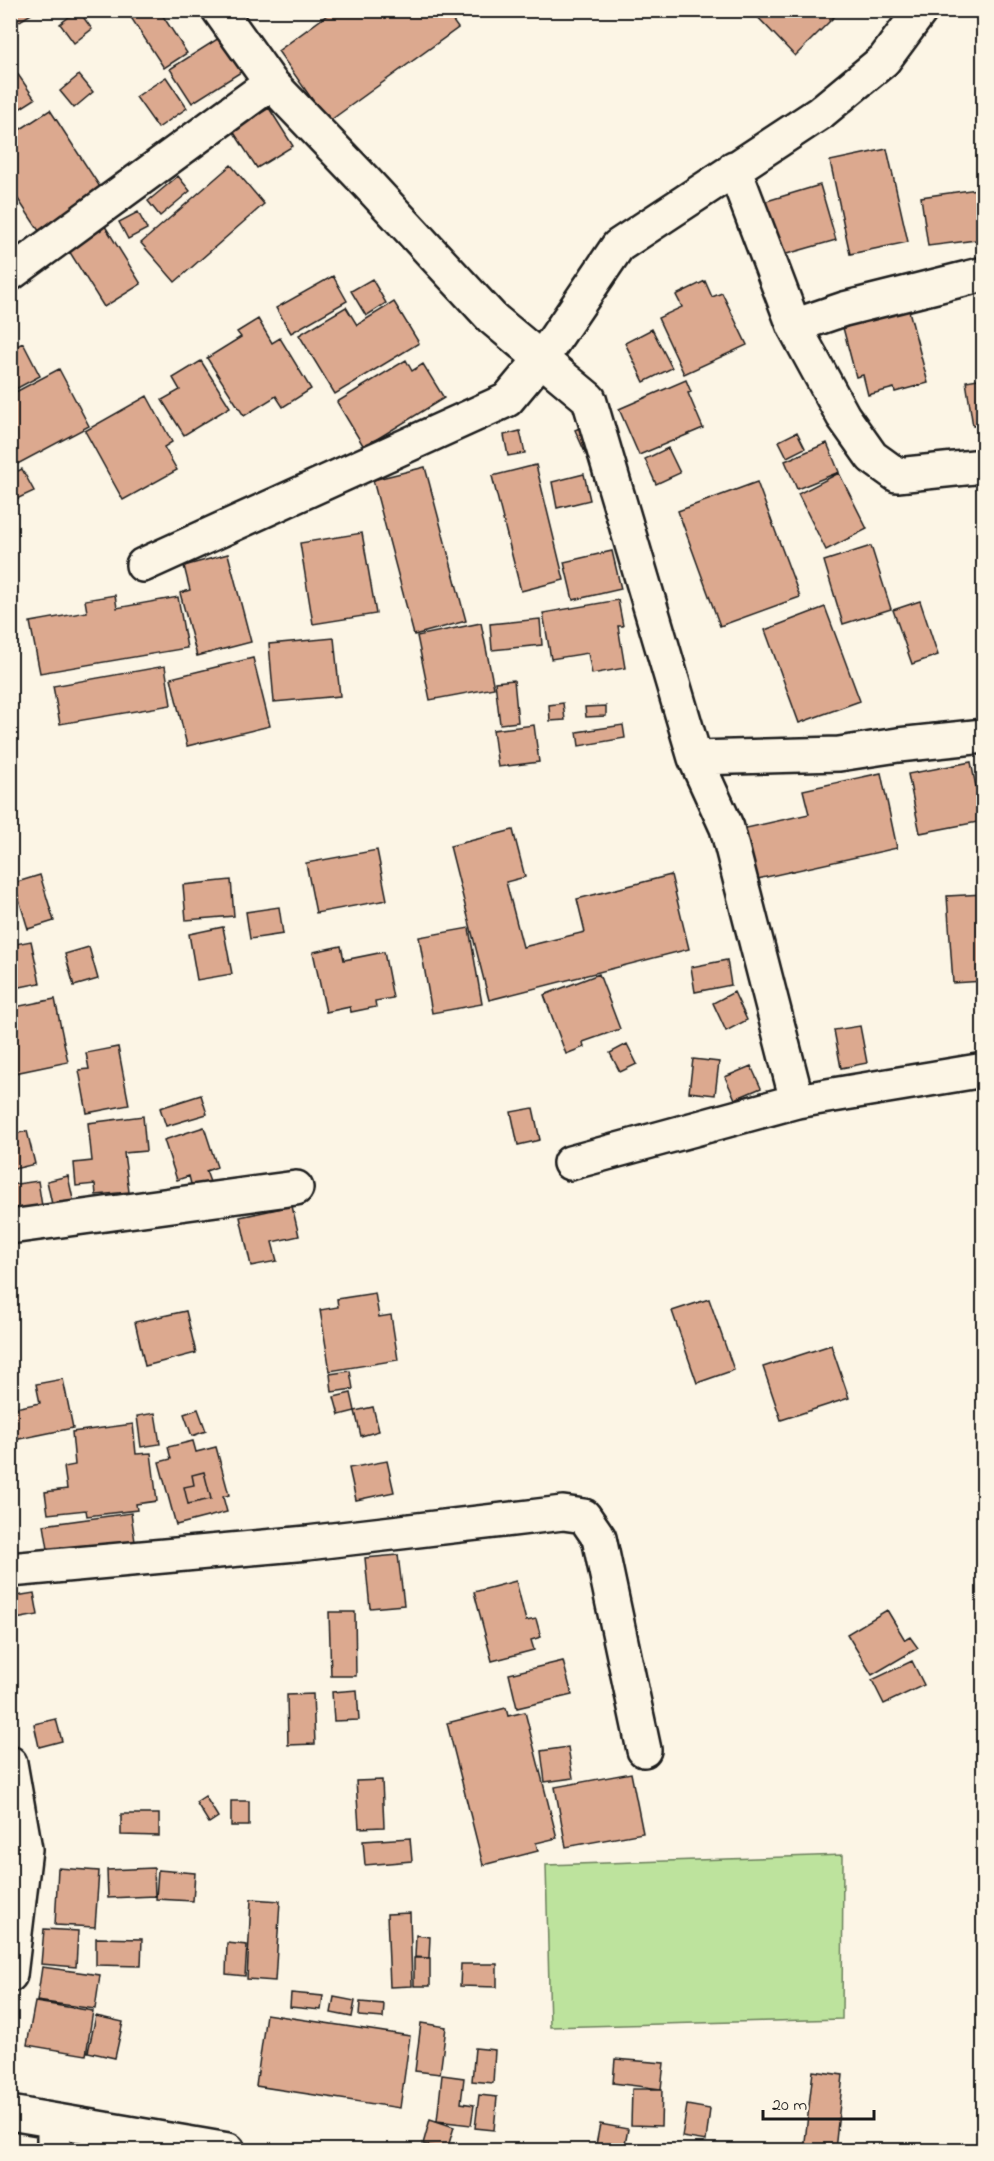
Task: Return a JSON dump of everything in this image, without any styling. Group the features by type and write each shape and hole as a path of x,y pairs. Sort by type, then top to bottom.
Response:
{"street":[{"path":"219,10 271,83 492,318 590,399 695,758 727,828 797,1101"},
{"path":"143,565 507,400 542,358 618,246 819,113 884,60 921,10"},
{"path":"10,274 271,83"},
{"path":"734,168 795,326 843,416 872,456 897,475 984,466"},
{"path":"795,326 844,309 984,274"},
{"path":"695,758 839,754 984,736"},
{"path":"570,1163 797,1101 984,1070"},
{"path":"10,1227 296,1188"},
{"path":"10,1570 307,1543 563,1513 584,1516 599,1538 644,1750"},
{"path":"10,1763 25,1849 10,1975"},
{"path":"10,2113 54,2136 228,2151"}],"green space":[{"path":"843,1855 842,2019 550,2027 546,1865"}],"building":[{"path":"10,10 38,10 10,27"},
{"path":"78,10 92,29 74,43 60,24"},
{"path":"138,10 159,10 187,53 164,68 130,16"},
{"path":"334,10 445,10 458,28 328,122 278,51"},
{"path":"751,10 841,10 795,56"},
{"path":"219,38 241,72 192,103 170,69"},
{"path":"10,63 35,99 10,115"},
{"path":"79,75 93,92 74,108 60,91"},
{"path":"166,77 187,108 158,128 136,97"},
{"path":"269,108 293,146 257,168 233,131"},
{"path":"50,110 102,190 39,231 10,187 10,136"},
{"path":"887,149 908,242 850,254 830,161"},
{"path":"231,165 264,204 175,282 141,243"},
{"path":"178,176 190,191 160,216 148,201"},
{"path":"820,185 836,240 776,257 760,203"},
{"path":"984,188 984,239 928,246 921,197"},
{"path":"138,212 147,229 128,239 119,222"},
{"path":"103,223 141,284 104,307 66,246"},
{"path":"333,276 347,301 291,333 276,308"},
{"path":"372,279 386,303 366,316 351,291"},
{"path":"705,281 712,297 722,293 747,345 684,374 658,318 682,307 676,295"},
{"path":"394,302 419,343 335,394 299,335 346,307 357,325"},
{"path":"907,303 928,383 895,392 894,388 868,395 863,375 856,377 841,320"},
{"path":"258,319 272,343 280,338 311,389 283,407 276,396 244,416 207,358 241,337 237,332"},
{"path":"652,329 672,368 644,382 625,343"},
{"path":"23,343 40,376 10,392 10,349"},
{"path":"406,360 412,371 423,364 444,398 364,447 337,402"},
{"path":"201,361 230,407 184,435 162,400 180,390 173,378"},
{"path":"59,369 89,426 10,468 10,395"},
{"path":"984,378 984,424 973,426 966,381"},
{"path":"686,380 691,392 688,393 703,428 639,455 619,409"},
{"path":"147,396 172,442 164,447 177,470 123,500 85,431"},
{"path":"589,424 602,453 588,459 575,430"},
{"path":"520,431 525,453 508,456 504,435"},
{"path":"797,432 805,448 787,457 779,441"},
{"path":"827,443 839,472 797,489 785,461"},
{"path":"668,448 680,473 656,484 645,459"},
{"path":"536,465 564,580 521,591 492,476"},
{"path":"425,467 466,621 414,635 373,480"},
{"path":"22,469 34,491 10,502 10,475"},
{"path":"839,473 867,529 826,550 798,494"},
{"path":"584,474 590,500 557,508 552,482"},
{"path":"757,482 800,597 720,626 678,511"},
{"path":"362,533 376,614 313,624 300,543"},
{"path":"871,546 891,609 843,624 824,561"},
{"path":"612,551 621,589 573,600 564,562"},
{"path":"228,554 251,642 197,656 180,593 190,590 184,566"},
{"path":"115,595 117,608 178,597 187,648 40,673 30,622 87,612 85,600"},
{"path":"618,600 623,626 618,626 625,668 592,674 588,653 551,659 543,613"},
{"path":"920,601 938,655 912,664 893,610"},
{"path":"825,607 860,701 799,723 765,630"},
{"path":"540,619 542,645 492,650 490,624"},
{"path":"481,623 494,688 430,700 417,636"},
{"path":"334,638 340,696 274,702 269,644"},
{"path":"253,658 270,726 187,746 171,678"},
{"path":"165,666 171,705 60,724 53,686"},
{"path":"514,680 518,722 500,724 495,682"},
{"path":"563,703 565,720 550,721 549,705"},
{"path":"606,706 606,716 586,717 585,707"},
{"path":"534,725 539,762 498,767 493,730"},
{"path":"623,725 625,738 579,746 577,732"},
{"path":"971,762 983,821 920,833 908,774"},
{"path":"881,773 897,848 753,880 742,829 809,814 803,790"},
{"path":"513,830 525,877 506,882 523,947 585,932 577,899 671,875 689,949 489,1000 450,846"},
{"path":"377,850 387,900 316,913 306,863"},
{"path":"40,875 54,921 28,929 14,883"},
{"path":"231,880 234,916 186,920 183,885"},
{"path":"984,894 984,981 953,983 947,896"},
{"path":"279,907 283,934 250,939 246,912"},
{"path":"223,927 232,974 197,980 189,934"},
{"path":"469,928 482,1004 432,1013 419,937"},
{"path":"31,941 40,983 10,989 10,945"},
{"path":"341,946 344,960 384,952 393,998 375,1001 376,1007 351,1012 350,1007 326,1012 313,952"},
{"path":"89,947 98,979 74,986 65,954"},
{"path":"727,960 731,985 695,992 691,967"},
{"path":"599,974 620,1029 583,1042 584,1047 566,1054 544,995"},
{"path":"734,992 747,1020 726,1031 713,1003"},
{"path":"55,999 68,1062 10,1074 10,1008"},
{"path":"860,1026 867,1063 841,1068 834,1030"},
{"path":"627,1044 637,1064 620,1072 610,1053"},
{"path":"118,1047 129,1105 87,1113 79,1070 89,1069 86,1053"},
{"path":"693,1059 719,1062 715,1095 689,1092"},
{"path":"751,1066 761,1088 735,1099 725,1077"},
{"path":"201,1095 207,1114 166,1126 160,1108"},
{"path":"533,1108 540,1140 518,1145 511,1112"},
{"path":"143,1116 146,1151 124,1153 129,1192 96,1195 95,1184 76,1186 74,1163 92,1161 88,1123"},
{"path":"204,1127 217,1167 206,1171 210,1182 192,1188 189,1176 177,1180 164,1140"},
{"path":"27,1131 35,1164 10,1170 10,1135"},
{"path":"68,1176 74,1204 53,1209 47,1181"},
{"path":"38,1181 42,1206 10,1211 10,1185"},
{"path":"292,1206 299,1236 272,1242 277,1261 251,1266 240,1217"},
{"path":"375,1293 379,1317 391,1315 398,1360 330,1371 320,1310 338,1307 337,1299"},
{"path":"709,1299 734,1370 697,1383 672,1311"},
{"path":"186,1311 196,1353 145,1366 135,1322"},
{"path":"831,1345 849,1398 781,1420 763,1367"},
{"path":"350,1371 353,1389 332,1392 330,1374"},
{"path":"63,1379 73,1428 14,1440 10,1409 40,1403 36,1384"},
{"path":"351,1393 355,1411 339,1415 334,1397"},
{"path":"373,1407 379,1431 361,1436 355,1411"},
{"path":"198,1409 206,1431 192,1436 184,1414"},
{"path":"155,1413 160,1444 141,1447 137,1416"},
{"path":"133,1424 136,1454 151,1453 157,1501 136,1504 137,1510 87,1516 86,1510 48,1514 45,1492 67,1489 64,1467 75,1465 72,1432"},
{"path":"193,1441 196,1452 216,1447 229,1495 223,1497 227,1512 176,1525 159,1462 171,1459 168,1447","holes":["204,1472 211,1499 188,1504 184,1487 194,1485 192,1475"]},
{"path":"10,1446 13,1446 15,1471 10,1471"},
{"path":"387,1461 394,1492 356,1500 349,1468"},
{"path":"204,1472 211,1499 188,1504 184,1487 194,1485 192,1475"},
{"path":"131,1513 136,1549 50,1561 44,1525"},
{"path":"398,1555 404,1605 370,1608 365,1558"},
{"path":"516,1581 526,1621 536,1619 541,1637 531,1640 534,1650 492,1661 474,1592"},
{"path":"34,1593 38,1615 10,1620 10,1597"},
{"path":"887,1610 905,1640 910,1637 918,1648 872,1675 847,1634"},
{"path":"329,1612 355,1612 356,1676 331,1676"},
{"path":"563,1661 572,1695 517,1708 509,1674"},
{"path":"912,1661 924,1685 884,1704 872,1680"},
{"path":"357,1690 359,1720 334,1721 332,1692"},
{"path":"313,1694 315,1744 288,1745 287,1695"},
{"path":"506,1708 508,1716 525,1712 557,1838 536,1843 538,1851 483,1865 447,1723"},
{"path":"56,1719 62,1741 39,1747 34,1724"},
{"path":"568,1747 573,1778 545,1782 541,1751"},
{"path":"631,1773 643,1833 566,1847 555,1787"},
{"path":"382,1780 384,1827 359,1828 356,1781"},
{"path":"205,1796 218,1817 209,1823 196,1802"},
{"path":"231,1801 249,1801 249,1826 231,1826"},
{"path":"121,1814 159,1814 159,1836 121,1835"},
{"path":"410,1838 412,1861 365,1865 363,1841"},
{"path":"58,1868 99,1871 95,1927 55,1925"},
{"path":"154,1868 155,1896 108,1898 107,1870"},
{"path":"158,1870 195,1873 193,1901 156,1899"},
{"path":"251,1899 280,1901 275,1981 247,1979"},
{"path":"410,1913 412,1986 390,1987 387,1914"},
{"path":"44,1929 78,1931 76,1967 41,1964"},
{"path":"416,1935 430,1937 429,1958 415,1957"},
{"path":"96,1938 142,1939 141,1966 96,1965"},
{"path":"227,1943 247,1945 245,1976 226,1974"},
{"path":"414,1958 430,1958 430,1986 414,1986"},
{"path":"461,1964 497,1964 497,1987 460,1986"},
{"path":"42,1967 100,1975 95,2009 37,2001"},
{"path":"291,1993 323,1996 321,2010 290,2007"},
{"path":"334,1997 355,2001 352,2017 331,2013"},
{"path":"35,2002 93,2011 86,2055 27,2045"},
{"path":"360,2002 384,2004 383,2018 359,2016"},
{"path":"266,2014 410,2036 400,2108 256,2086"},
{"path":"96,2016 123,2022 115,2058 88,2052"},
{"path":"421,2023 446,2027 440,2074 415,2071"},
{"path":"475,2048 495,2050 493,2083 472,2081"},
{"path":"615,2059 664,2063 661,2089 613,2083"},
{"path":"813,2071 843,2075 835,2150 804,2150"},
{"path":"442,2075 464,2078 461,2103 474,2105 471,2125 437,2121"},
{"path":"632,2089 662,2089 661,2126 631,2125"},
{"path":"479,2095 497,2097 494,2130 475,2128"},
{"path":"687,2105 710,2109 706,2141 682,2137"},
{"path":"430,2119 454,2127 447,2150 423,2144"},
{"path":"600,2124 628,2129 624,2150 595,2150"}]}
